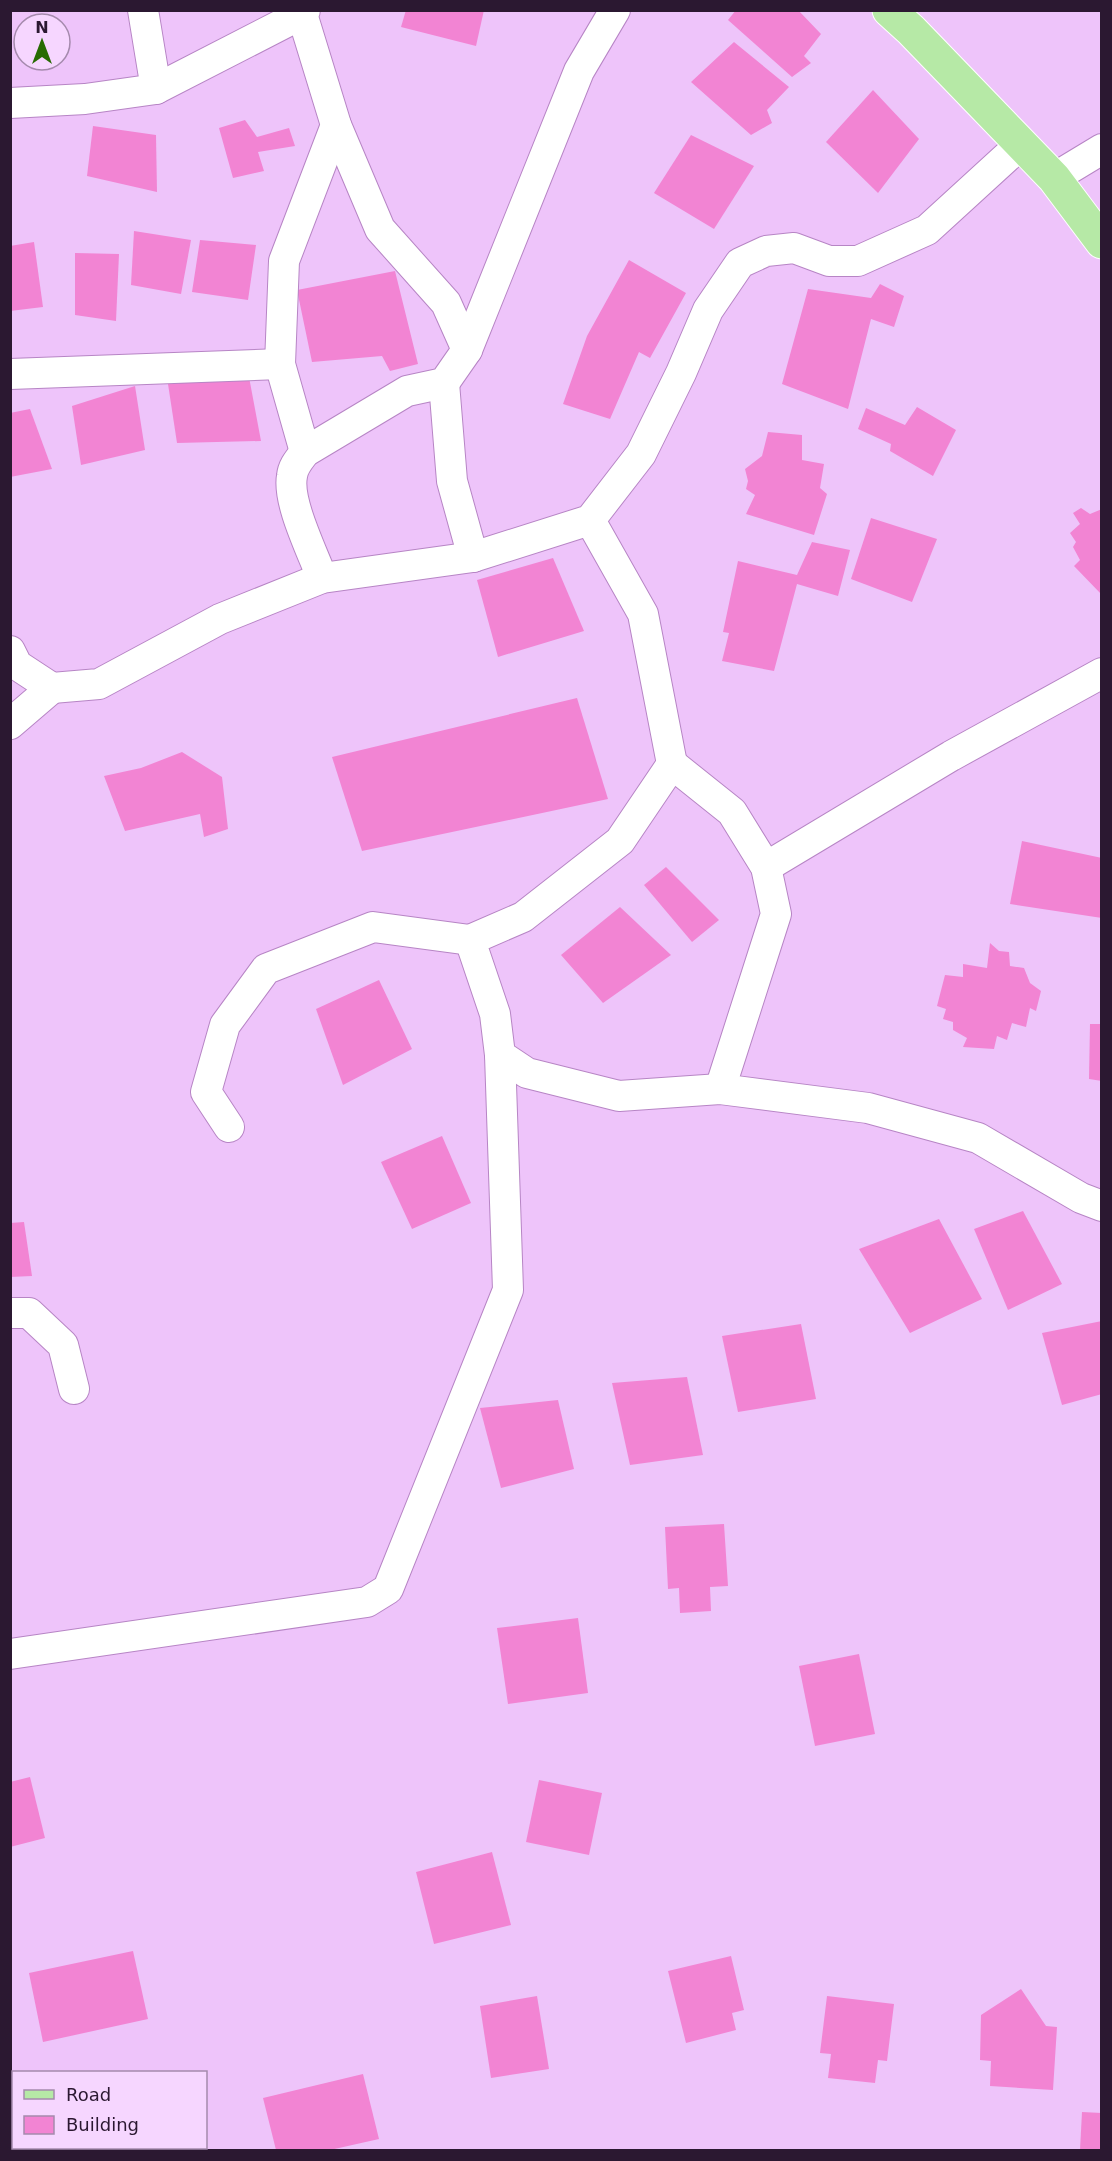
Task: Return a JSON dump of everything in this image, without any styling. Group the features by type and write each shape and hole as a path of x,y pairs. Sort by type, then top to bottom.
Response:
{"main road":[{"path":"889,10 1054,178 1101,242"}],"street":[{"path":"143,10 156,89"},
{"path":"473,557 452,481 444,383 467,350 579,72 615,10"},
{"path":"10,103 85,99 156,89 303,13 336,124 380,229 446,303 467,350"},
{"path":"305,452 280,364 284,261 336,124"},
{"path":"10,724 51,688 99,684 220,619 322,578 473,557 590,520 640,454 681,373 708,310 740,263 766,251 794,248 829,261 858,261 927,230 1021,144"},
{"path":"1054,178 1101,149"},
{"path":"10,374 280,364"},
{"path":"322,578 293,498 291,478 295,465 305,452 407,392 444,383"},
{"path":"590,520 643,614 672,764 732,812 766,867 776,914 720,1089"},
{"path":"10,651 17,664 51,688"},
{"path":"766,867 951,756 1101,673"},
{"path":"229,1127 206,1092 225,1025 266,969 373,927 470,940 523,917 620,841 672,764"},
{"path":"10,1654 367,1602 388,1589 508,1290 500,1055 495,1014 470,940"},
{"path":"500,1055 527,1072 619,1096 720,1089 868,1108 978,1138 1082,1198 1101,1206"},
{"path":"10,1313 29,1313 63,1345 74,1389"}],"building":[{"path":"406,10 484,10 476,46 401,27"},
{"path":"736,10 798,10 821,34 804,56 811,63 792,77 728,20"},
{"path":"734,42 789,87 767,110 772,123 751,135 691,82"},
{"path":"873,90 919,139 878,193 826,142"},
{"path":"245,120 257,137 289,128 295,146 258,152 264,171 233,178 219,128"},
{"path":"93,126 156,135 157,192 87,176"},
{"path":"691,135 754,166 714,229 654,193"},
{"path":"134,231 191,240 181,294 131,285"},
{"path":"200,240 256,245 248,300 192,292"},
{"path":"34,242 43,307 10,311 10,246"},
{"path":"75,253 119,254 116,321 75,315"},
{"path":"629,260 686,293 650,358 639,352 610,419 563,404 587,336"},
{"path":"395,271 418,364 390,371 382,356 312,362 297,290"},
{"path":"880,284 904,296 894,327 871,319 848,409 782,384 808,289 871,298"},
{"path":"249,377 261,441 177,443 168,384"},
{"path":"135,386 145,450 81,465 72,406"},
{"path":"917,407 956,430 933,476 890,451 891,444 858,429 866,408 905,425"},
{"path":"30,409 52,469 10,477 10,413"},
{"path":"768,432 802,435 802,460 824,464 820,488 827,494 814,535 746,514 755,495 746,489 748,481 745,469 762,456"},
{"path":"1081,508 1090,514 1102,509 1102,595 1074,566 1080,560 1073,547 1076,542 1070,533 1080,524 1073,513"},
{"path":"871,518 937,539 912,602 851,579"},
{"path":"812,542 850,550 838,596 797,584 774,671 722,661 729,633 723,632 738,561 797,575"},
{"path":"553,558 584,631 498,657 477,580"},
{"path":"577,698 608,799 362,851 332,757"},
{"path":"182,752 222,777 228,829 204,837 200,814 125,831 104,776 141,768"},
{"path":"1022,841 1102,858 1102,918 1010,904"},
{"path":"666,867 719,920 692,942 644,885"},
{"path":"620,907 671,955 603,1003 561,955"},
{"path":"990,943 999,951 1009,952 1010,966 1024,968 1030,983 1041,991 1036,1011 1030,1008 1026,1027 1012,1023 1007,1040 997,1036 994,1049 963,1047 967,1038 953,1030 953,1022 943,1019 946,1009 937,1006 945,975 963,977 963,964 987,968"},
{"path":"379,980 412,1049 343,1085 316,1009"},
{"path":"1090,1024 1102,1024 1102,1081 1089,1079"},
{"path":"442,1136 471,1203 412,1229 381,1162"},
{"path":"1023,1211 1062,1284 1008,1310 974,1229"},
{"path":"939,1219 982,1299 910,1333 859,1249"},
{"path":"24,1222 32,1276 10,1277 10,1223"},
{"path":"1102,1321 1102,1394 1062,1405 1042,1333"},
{"path":"801,1324 816,1399 738,1412 722,1336"},
{"path":"687,1377 703,1455 630,1465 612,1383"},
{"path":"558,1400 574,1469 501,1488 480,1408"},
{"path":"724,1524 728,1586 710,1587 711,1611 680,1613 679,1588 668,1589 665,1527"},
{"path":"578,1618 588,1693 508,1704 497,1628"},
{"path":"859,1654 875,1734 815,1746 799,1666"},
{"path":"30,1777 45,1838 10,1847 10,1782"},
{"path":"539,1780 602,1793 589,1855 526,1842"},
{"path":"492,1852 511,1925 434,1944 416,1872"},
{"path":"133,1951 148,2019 43,2042 29,1973"},
{"path":"731,1956 744,2010 732,2013 736,2030 686,2043 668,1971"},
{"path":"1021,1989 1046,2026 1057,2027 1053,2090 990,2086 991,2061 980,2060 981,2015"},
{"path":"537,1996 549,2069 491,2078 480,2006"},
{"path":"827,1996 894,2004 887,2061 878,2060 875,2083 828,2078 831,2054 820,2053"},
{"path":"363,2074 379,2139 330,2150 276,2150 263,2098"},
{"path":"1082,2112 1102,2113 1102,2150 1080,2150"},
{"path":"37,2149 169,2149 169,2150"}]}
